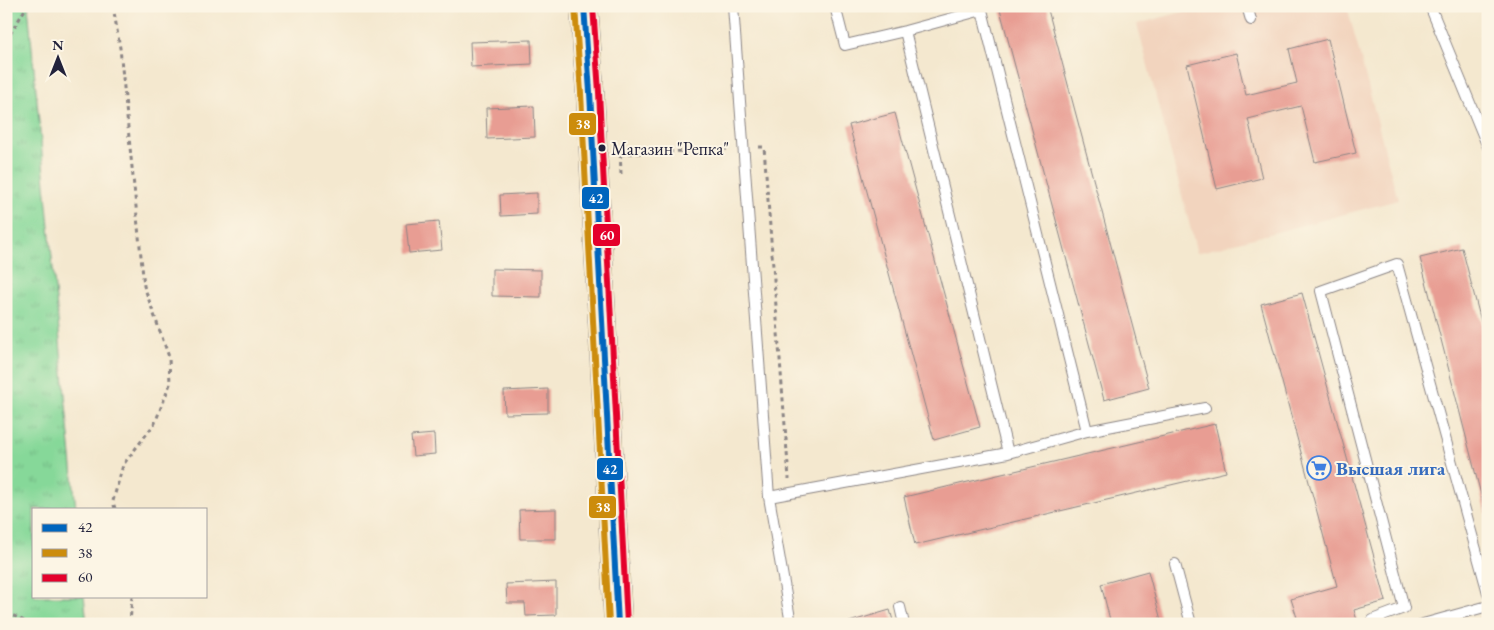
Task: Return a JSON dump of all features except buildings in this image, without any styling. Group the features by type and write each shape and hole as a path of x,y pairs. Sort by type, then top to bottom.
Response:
{"highway":[{"path":"584,6 618,624"}],"lane":[{"path":"733,6 769,497 791,624"},
{"path":"835,6 845,45 905,31 982,8 1088,431"},
{"path":"1247,6 1251,20"},
{"path":"1430,6 1488,147"},
{"path":"905,31 1008,453"},
{"path":"1373,624 1372,620 1404,608 1320,291 1397,264 1488,593"},
{"path":"769,497 1008,453 1088,431 1205,408"},
{"path":"1175,564 1191,624"},
{"path":"1423,624 1488,606"},
{"path":"900,607 904,624"}],"path":[{"path":"6,41 26,6"},
{"path":"113,6 120,48 144,286 169,357 170,384 155,423 123,465 113,501 115,508"},
{"path":"130,624 132,598"},
{"path":"6,612 30,624"}],"shaded area":[{"path":"1205,6 1347,6 1398,200 1197,253 1137,24"}],"green space":[{"path":"6,6 28,6 76,508 32,508 32,598 84,598 87,624 6,624"}],"transit line":[{"name":"42","path":"584,6 618,624"},
{"name":"60","path":"593,6 627,624"},
{"name":"38","path":"575,7 609,624"}],"place":[{"name":"Магазин \"Репка\"","path":"602,148"},
{"name":"Высшая лига","path":"1319,468"}]}
